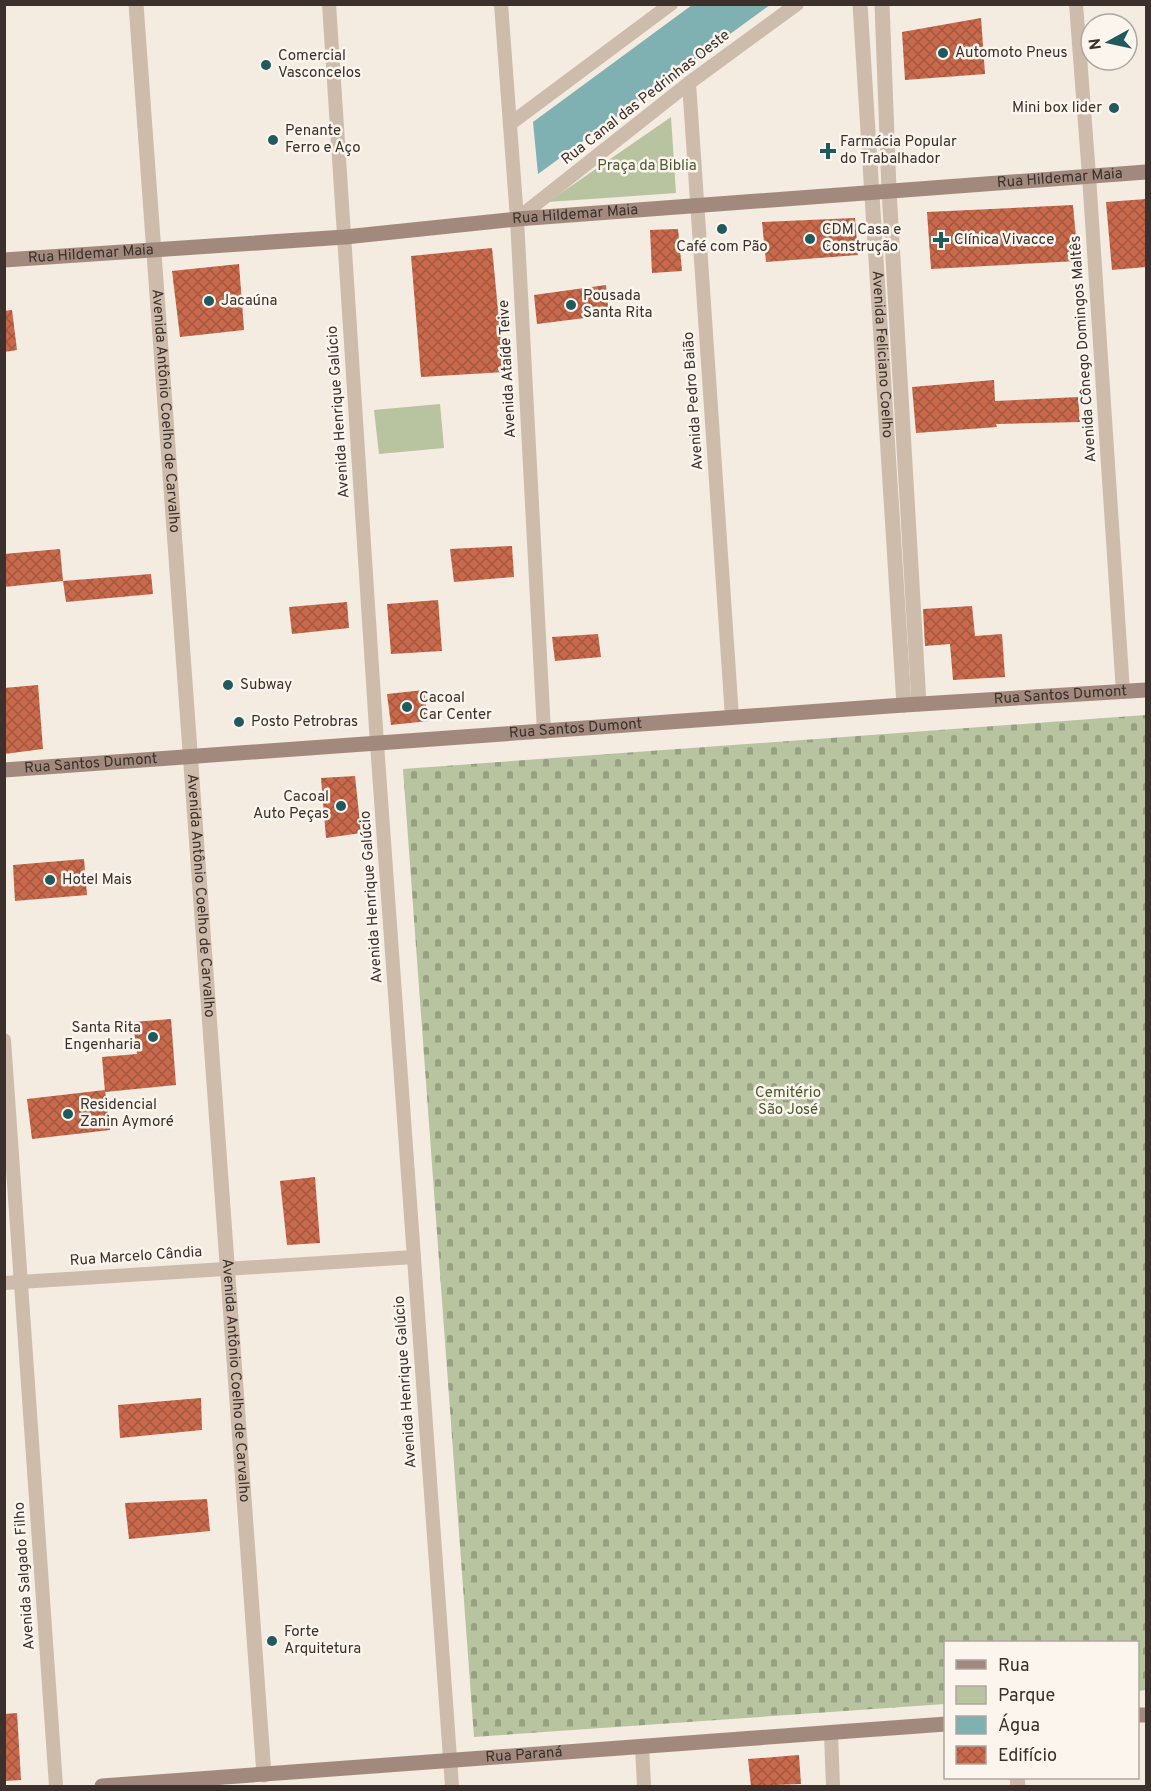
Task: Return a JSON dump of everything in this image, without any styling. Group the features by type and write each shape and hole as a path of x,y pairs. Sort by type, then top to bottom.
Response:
{"main road":[{"name":"Rua Hildemar Maia","path":"4,260 345,237 517,219 1146,172"},
{"name":"Rua Santos Dumont","path":"4,770 911,704 1146,690"},
{"name":"Rua Paraná","path":"102,1786 264,1781 450,1760 944,1724"}],"street":[{"name":"Avenida Antônio Coelho de Carvalho","path":"136,4 264,1781"},
{"name":"Avenida Henrique Galúcio","path":"329,4 377,744 452,1786"},
{"name":"Avenida Ataíde Teive","path":"501,4 517,219 544,732"},
{"path":"510,124 671,4"},
{"name":"Rua Canal das Pedrinhas Oeste","path":"517,219 688,83 797,4"},
{"name":"Avenida Feliciano Coelho","path":"860,4 911,704"},
{"name":"Avenida Feliciano Coelho","path":"882,4 911,704"},
{"name":"Avenida Cônego Domingos Maltês","path":"1076,4 1122,692"},
{"name":"Avenida Pedro Baião","path":"688,83 732,717"},
{"name":"Avenida Salgado Filho","path":"4,1040 56,1786"},
{"name":"Rua Marcelo Cândia","path":"4,1283 227,1267 414,1257"},
{"path":"831,1733 833,1786"},
{"path":"642,1746 644,1786"}],"green space":[{"name":"Praça da Biblia","path":"671,117 676,193 548,202"},
{"path":"440,404 444,448 379,454 374,410"},
{"name":"Cemitério São José","path":"1146,715 1146,1690 1139,1691 1139,1641 944,1641 944,1704 474,1737 403,769"}],"water":[{"path":"692,5 770,5 538,174 533,122"}],"building":[{"name":"Automoto Pneus","path":"981,18 985,74 905,80 902,32"},
{"path":"1146,199 1146,267 1112,270 1106,202"},
{"path":"1073,205 1078,261 931,269 927,212"},
{"name":"CDM Casa e Construção","path":"855,218 858,255 766,262 762,222"},
{"path":"678,229 682,271 652,273 650,230"},
{"path":"492,248 504,372 421,377 411,256"},
{"name":"Jacaúna","path":"239,264 244,330 180,337 172,271"},
{"name":"Pousada Santa Rita","path":"606,285 609,315 537,324 534,295"},
{"path":"12,310 17,350 4,352 4,311"},
{"path":"994,380 995,401 1078,397 1080,422 996,424 997,427 916,433 912,387"},
{"path":"512,546 514,577 454,582 450,549"},
{"path":"60,549 63,581 4,587 4,554"},
{"path":"151,574 153,594 66,602 63,581"},
{"path":"438,600 442,651 391,654 387,604"},
{"path":"347,602 349,628 292,634 289,607"},
{"path":"972,606 975,636 1002,634 1005,677 953,680 950,644 925,646 923,609"},
{"path":"598,634 601,657 555,661 552,637"},
{"path":"38,685 43,749 4,754 4,688"},
{"name":"Cacoal Car Center","path":"424,690 428,721 391,725 387,694"},
{"name":"Cacoal Auto Peças","path":"355,776 361,833 326,838 321,778"},
{"name":"Hotel Mais","path":"84,859 87,895 15,901 13,865"},
{"path":"171,1019 176,1085 105,1092 102,1057 137,1054 133,1022"},
{"name":"Residencial Zanin Aymoré","path":"105,1090 110,1130 32,1139 27,1099"},
{"path":"315,1177 320,1243 287,1245 280,1181"},
{"path":"201,1398 202,1430 120,1438 118,1405"},
{"path":"207,1499 210,1531 129,1539 125,1503"},
{"path":"17,1713 21,1780 4,1781 4,1714"},
{"path":"799,1755 801,1784 751,1786 748,1759"}],"place":[{"name":"Automoto Pneus","path":"943,53"},
{"name":"Comercial Vasconcelos","path":"266,65"},
{"name":"Mini box lider","path":"1114,108"},
{"name":"Penante Ferro e Aço","path":"273,140"},
{"name":"Farmácia Popular do Trabalhador","path":"828,151"},
{"name":"Café com Pão","path":"722,229"},
{"name":"CDM Casa e Construção","path":"810,239"},
{"name":"Clínica Vivacce","path":"941,240"},
{"name":"Jacaúna","path":"209,301"},
{"name":"Pousada Santa Rita","path":"571,305"},
{"name":"Subway","path":"228,685"},
{"name":"Cacoal Car Center","path":"407,707"},
{"name":"Posto Petrobras","path":"239,722"},
{"name":"Cacoal Auto Peças","path":"341,806"},
{"name":"Hotel Mais","path":"50,880"},
{"name":"Santa Rita Engenharia","path":"153,1037"},
{"name":"Residencial Zanin Aymoré","path":"68,1114"},
{"name":"Forte Arquitetura","path":"272,1641"}]}
